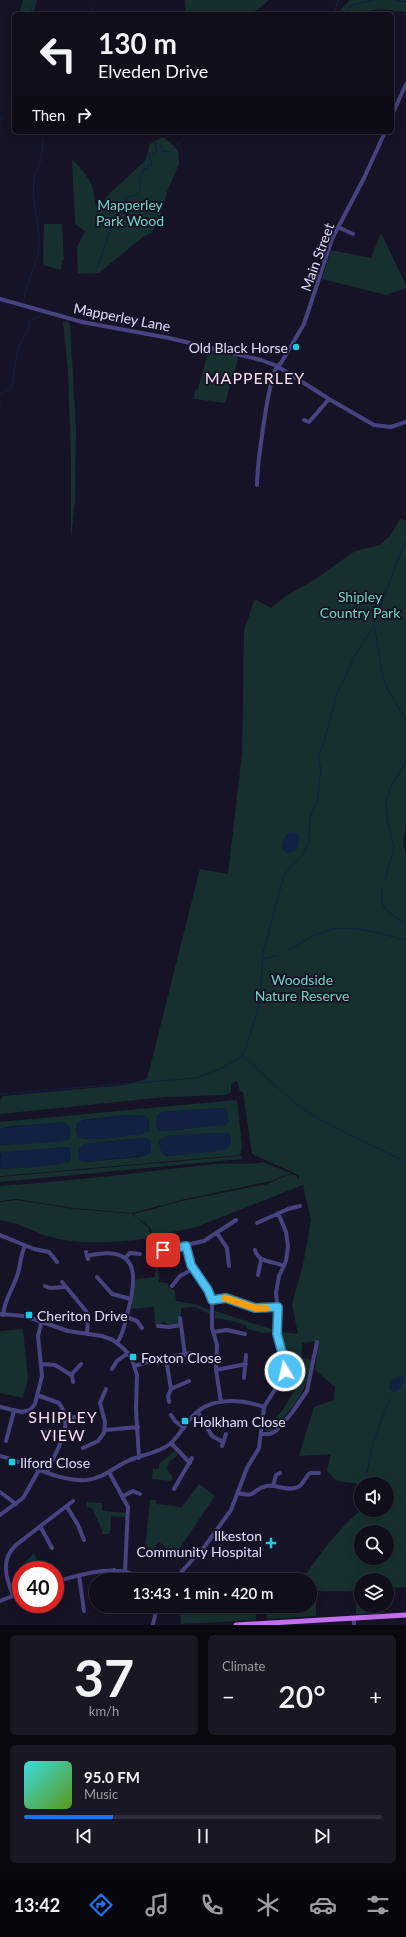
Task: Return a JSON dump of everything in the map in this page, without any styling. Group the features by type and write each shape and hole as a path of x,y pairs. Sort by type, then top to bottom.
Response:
{"main road":[{"path":"236,1625 406,1615"}],"street":[{"path":"394,111 406,84"},
{"name":"Main Street","path":"256,486 271,383 277,366 281,363 304,324 329,248 384,134"},
{"path":"338,227 354,234"},
{"name":"Mapperley Lane","path":"0,299 82,322 170,338 240,354 277,366 328,399 374,425 391,427 406,422"},
{"path":"304,420 309,422 328,399"},
{"path":"257,1223 265,1217 293,1210 300,1206"},
{"path":"180,1573 215,1534 231,1510 247,1468 259,1448 264,1407 281,1383 285,1371 284,1360 277,1334 277,1285 284,1266 288,1241 285,1227 278,1213"},
{"path":"163,1250 169,1247 186,1246 204,1242 217,1233 229,1221 236,1220"},
{"path":"217,1233 227,1248 229,1266"},
{"path":"0,1235 26,1246 52,1252 57,1262"},
{"path":"26,1246 21,1256 15,1280 6,1297 2,1315 26,1316 42,1320 68,1331 104,1337 117,1343 128,1353 136,1366 138,1380 136,1409 139,1458"},
{"path":"186,1246 188,1259 193,1269 208,1290 212,1300 213,1332 217,1345 216,1370 221,1402"},
{"path":"255,1250 258,1257 262,1260 284,1266"},
{"path":"87,1256 109,1252 116,1253 125,1258 134,1274 131,1299 122,1334 117,1343"},
{"path":"125,1258 130,1253 140,1254"},
{"path":"258,1275 262,1260"},
{"path":"172,1286 180,1276 193,1269"},
{"path":"97,1277 105,1283 112,1294 131,1299"},
{"path":"9,1278 15,1280"},
{"path":"62,1282 86,1311 88,1316 87,1333"},
{"path":"45,1286 50,1288 65,1287"},
{"path":"212,1300 226,1298 255,1308 278,1307"},
{"path":"126,1317 137,1322 142,1328"},
{"path":"180,1318 185,1355"},
{"path":"0,1407 21,1412 28,1411 34,1405 42,1376 38,1336 42,1320"},
{"path":"162,1326 181,1325"},
{"path":"213,1332 227,1330 245,1334"},
{"path":"261,1434 270,1434 276,1431 303,1398 309,1387 317,1342"},
{"path":"112,1369 117,1361 128,1353"},
{"path":"136,1366 154,1360 166,1359 191,1353"},
{"path":"244,1378 246,1355"},
{"path":"166,1359 171,1389 168,1396 170,1402"},
{"path":"42,1364 55,1365 72,1375"},
{"path":"73,1382 72,1375 81,1364"},
{"path":"216,1370 246,1364"},
{"path":"171,1389 189,1381"},
{"path":"82,1448 94,1446 101,1438 105,1430 104,1419 98,1398 106,1389"},
{"path":"37,1395 59,1402 65,1418 63,1439 47,1473"},
{"path":"0,1456 22,1462 47,1473 67,1478 86,1480 110,1472 127,1461 161,1450 171,1443 198,1412 221,1402 241,1400 264,1407"},
{"path":"6,1441 10,1435 14,1411"},
{"path":"198,1412 212,1436 222,1444 226,1434"},
{"path":"171,1414 175,1421 184,1428"},
{"path":"65,1418 82,1415"},
{"path":"105,1430 138,1428"},
{"path":"43,1433 63,1439"},
{"path":"171,1443 190,1463"},
{"path":"174,1489 175,1481 190,1463 192,1458"},
{"path":"0,1516 16,1504 28,1491 39,1470"},
{"path":"238,1492 250,1495 264,1487 298,1487 311,1471 319,1473"},
{"path":"110,1472 124,1496 128,1510 125,1572"},
{"path":"274,1486 276,1475 280,1473"},
{"path":"0,1490 16,1504"},
{"path":"124,1496 131,1492 138,1491"},
{"path":"12,1593 5,1570 7,1556 16,1545 74,1501"},
{"path":"66,1507 84,1532 84,1540"},
{"path":"40,1526 47,1543 52,1548"},
{"path":"64,1579 79,1575 114,1570 128,1573"},
{"path":"79,1575 84,1611"},
{"path":"0,1601 12,1596"},
{"path":"77,1603 83,1602"},
{"path":"153,1625 156,1613"},
{"path":"354,1618 354,1625"}],"green space":[{"path":"23,0 37,0 34,12 20,12"},
{"path":"185,0 269,0 257,10 249,12 186,12"},
{"path":"350,0 406,0 406,12 380,9 363,12 336,12"},
{"name":"Mapperley Park Wood","path":"160,138 165,138 178,150 179,164 168,189 159,219 152,233 144,236 99,273 78,274 77,247 85,231 75,224 72,159 89,179 93,190 95,204 99,207 109,194 145,161 150,144"},
{"path":"44,224 62,224 64,260 62,260 61,270 43,265"},
{"path":"381,233 406,285 406,288 386,295 322,279 331,250 371,258"},
{"path":"66,321 70,324 76,430 75,500 71,539 71,457 68,372 63,322"},
{"path":"209,349 235,355 238,359 225,403 194,399 195,390 198,389"},
{"name":"Woodside Nature Reserve","path":"400,519 406,521 406,822 403,843 406,855 406,1587 394,1588 394,1573 354,1573 354,1591 317,1591 317,1573 307,1573 329,1543 352,1518 354,1516 394,1517 394,1477 354,1477 354,1483 337,1481 327,1471 331,1454 299,1456 314,1407 334,1400 335,1387 315,1370 319,1341 302,1343 302,1357 312,1360 303,1390 296,1402 276,1427 270,1432 265,1430 266,1424 272,1422 282,1411 299,1384 300,1358 286,1356 279,1332 298,1334 292,1304 303,1265 311,1220 303,1185 196,1227 153,1236 157,1249 159,1282 168,1283 168,1286 175,1291 176,1301 194,1304 210,1310 210,1314 195,1307 181,1308 181,1317 178,1324 168,1325 162,1322 160,1325 155,1325 154,1307 131,1309 136,1279 155,1277 154,1252 148,1238 124,1241 71,1241 47,1236 18,1224 0,1220 0,1202 17,1200 74,1209 132,1214 149,1228 151,1237 151,1229 134,1214 182,1201 268,1184 290,1174 296,1175 299,1179 299,1175 252,1154 243,1092 240,1091 237,1081 231,1084 231,1093 224,1095 165,1097 0,1114 0,1101 3,1096 125,1085 147,1079 200,869 228,874 242,754 244,631 254,601 256,600 271,608 286,596 317,578 355,551 380,545 390,536"},
{"path":"237,1100 242,1147 240,1155 0,1176 0,1169 36,1167 69,1162 71,1153 70,1149 66,1147 0,1153 0,1145 61,1141 67,1139 70,1133 66,1123 11,1126 0,1129 0,1122","holes":["222,1108 229,1121 196,1128 163,1131 156,1126 157,1116 162,1112","124,1115 146,1116 149,1128 142,1134 85,1139 80,1137 76,1132 77,1123 83,1120","220,1133 228,1135 231,1140 226,1149 166,1156 161,1150 160,1146 160,1141 166,1136","145,1138 148,1139 147,1155 86,1162 79,1159 78,1149 84,1144"]},
{"path":"242,1157 241,1159 0,1182 0,1177"},
{"path":"262,1162 291,1173 271,1181 185,1199 132,1213 73,1208 17,1199 0,1201 0,1186 81,1179 216,1164"},
{"path":"215,1311 274,1330 274,1332 264,1333 247,1329 245,1325 229,1320 215,1318"},
{"path":"23,1329 28,1379 23,1398 0,1393 0,1331"},
{"path":"175,1451 178,1455 169,1462 167,1469 173,1478 172,1481 152,1479 153,1469 159,1469 159,1464"},
{"path":"199,1484 215,1496 175,1555 159,1542 153,1550 145,1550 150,1500 156,1500 156,1504 182,1507"},
{"path":"87,1502 102,1503 102,1511 126,1513 126,1517 111,1516 110,1534 102,1534 102,1530 92,1508 86,1507"},
{"path":"34,1553 37,1561 26,1561"},
{"path":"180,1613 256,1613 256,1620 181,1624"},
{"name":"Woodside Nature Reserve","path":"268,1613 316,1613 316,1616 267,1619"},
{"name":"Woodside Nature Reserve","path":"356,1613 366,1613 366,1614"}],"water":[{"path":"290,832 298,834 299,844 295,851 287,853 282,849 282,844 285,837"},
{"path":"222,1108 227,1109 229,1122 226,1125 163,1131 160,1131 156,1126 157,1116 162,1112"},
{"path":"124,1115 146,1116 149,1120 149,1133 146,1131 132,1135 101,1139 82,1138 77,1136 76,1125 80,1121"},
{"path":"59,1122 66,1123 70,1127 70,1137 68,1140 47,1143 0,1145 0,1129"},
{"path":"228,1133 231,1136 231,1143 228,1148 211,1152 170,1156 163,1154 160,1148 159,1140 166,1136"},
{"path":"145,1138 151,1141 151,1152 147,1155 86,1162 81,1161 78,1158 78,1148 84,1144"},
{"path":"66,1147 71,1148 71,1158 69,1162 36,1167 0,1169 1,1152"},
{"path":"401,1376 404,1377 402,1385 398,1390 392,1392 389,1388 391,1380"}],"waterway":[{"path":"31,12 35,0"},
{"path":"335,12 338,0"},
{"path":"344,12 352,5 374,0"},
{"path":"395,0 406,2"},
{"path":"92,12 93,6"},
{"path":"0,122 3,115"},
{"path":"24,299 25,292 37,260 39,247 33,189 34,178 40,162 43,134"},
{"path":"95,275 112,226 116,220 124,214 122,209 126,204 125,198 136,195 140,191 141,182 138,180 142,175 143,169 147,169 148,165 152,165 149,155 156,152 157,150 155,143 158,143 162,147 162,152 170,152 187,134"},
{"path":"0,394 12,388 17,356 20,344 29,329 28,322 40,316"},
{"path":"374,623 406,539"},
{"path":"374,624 382,672 387,688 406,720"},
{"path":"0,1094 196,1078 220,1069 240,1057 246,1048 257,1012 260,999 263,953 283,879 287,871 303,854 309,843 310,818 318,799 321,771 318,756 324,742 337,694 355,655 372,629"},
{"path":"385,880 394,848 387,818 386,800 391,787 406,761"},
{"path":"382,888 382,902 386,910 406,924"},
{"path":"288,950 327,930 342,928 361,929 406,940"},
{"path":"263,959 278,955"},
{"path":"242,1055 280,1090 317,1118 406,1162"},
{"path":"372,1445 390,1398"},
{"path":"367,1477 372,1448"}],"slow traffic":[{"path":"225,1298 255,1308 266,1308"}],"place":[{"name":"Old Black Horse","path":"296,347"},
{"name":"Cheriton Drive","path":"29,1315"},
{"name":"Foxton Close","path":"133,1357"},
{"name":"Holkham Close","path":"185,1421"},
{"name":"Ilford Close","path":"12,1462"},
{"name":"Ilkeston Community Hospital","path":"271,1543"}],"district":[{"name":"MAPPERLEY","path":"255,377"},
{"name":"SHIPLEY VIEW","path":"63,1425"}],"route":[{"path":"163,1250 186,1246 188,1259 193,1269 210,1293 212,1300 226,1298 255,1308 278,1307 277,1334 285,1364 285,1371"}],"park label":[{"name":"Shipley Country Park","path":"360,604"}]}
